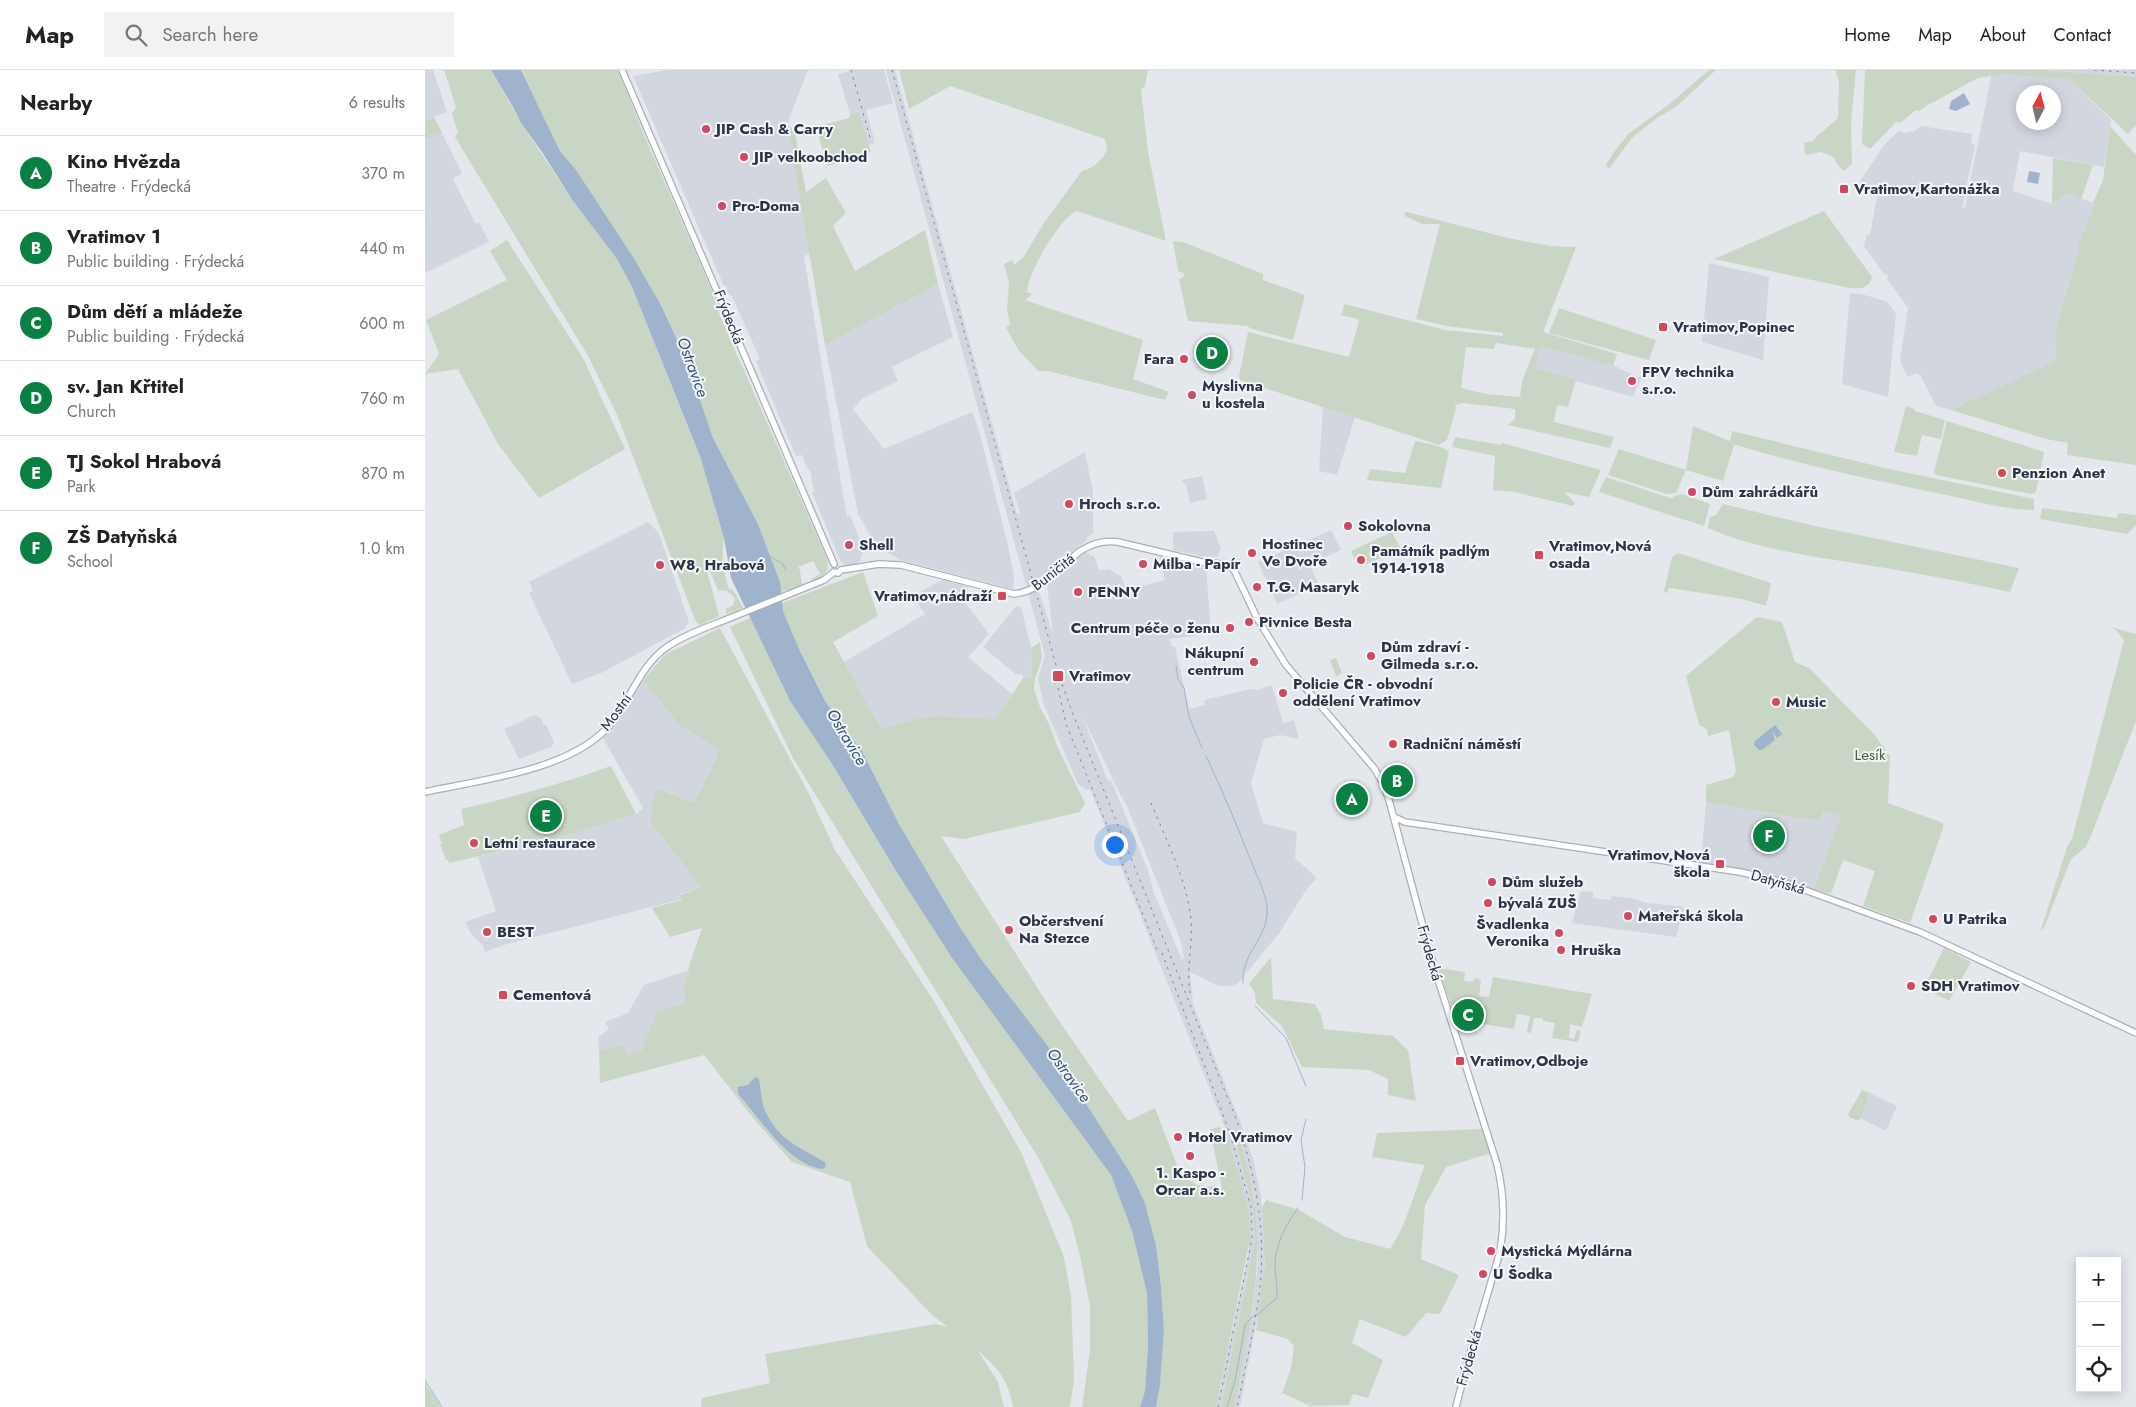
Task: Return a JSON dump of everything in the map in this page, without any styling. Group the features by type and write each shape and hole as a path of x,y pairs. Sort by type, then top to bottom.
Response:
{"main road":[{"name":"Frýdecká","path":"622,70 834,564"},
{"name":"Buničitá","path":"841,570 879,564 901,565 1014,594 1039,586 1087,546 1109,541 1202,562 1230,565 1233,568"},
{"path":"834,564 839,565 841,570 838,573 833,572 834,564"},
{"name":"Frýdecká","path":"1233,568 1257,618 1285,665 1374,768 1383,783 1433,964 1497,1164 1503,1198 1503,1236 1456,1407"},
{"name":"Mostní","path":"425,792 525,770 573,753 606,728 647,666 666,648 697,631 824,580 833,572"},
{"name":"Datyňská","path":"1394,818 1410,823 1740,872 1783,882 1920,932 2136,1033"}],"shaded area":[{"path":"425,70 433,70 447,112 434,117 462,173 453,179 476,224 479,222 489,242 425,273"},
{"path":"669,70 808,70 787,124 810,254 804,256 847,517 850,515 864,550 859,562 855,564 846,565 841,562 812,493 814,491 810,470 807,468 802,455 796,456 756,361 760,359 732,296 729,294 726,285 724,286 633,76"},
{"path":"852,70 884,70 893,103 866,110 875,143 868,145 858,112 850,114 838,74"},
{"path":"886,70 895,70 1017,514 1020,513 1014,493 1085,452 1093,492 1093,533 1087,537 1087,541 1036,583 1053,634 1047,584 1078,556 1086,552 1094,556 1099,570 1109,569 1122,577 1126,590 1165,580 1159,556 1206,567 1211,634 1169,639 1172,647 1175,647 1189,709 1205,705 1204,700 1251,689 1258,690 1272,685 1283,723 1294,720 1299,739 1280,735 1264,739 1251,783 1263,823 1297,832 1295,858 1317,878 1306,890 1280,932 1238,983 1232,986 1219,986 1190,972 1193,1004 1243,1129 1253,1159 1261,1197 1265,1252 1263,1288 1240,1407 1234,1407 1253,1309 1258,1263 1254,1198 1246,1161 1235,1127 1232,1129 1253,1207 1255,1240 1221,1407 1216,1407 1249,1250 1240,1179 1226,1130 1090,789 1086,790 1078,784 1044,705 1038,679 1045,655","holes":["1081,713 1127,806 1181,942 1184,957 1182,960 1154,893 1148,870 1111,780 1108,781"]},
{"path":"2046,70 2136,70 2136,77"},
{"path":"1992,72 2068,78 2111,120 2104,167 2020,151 2013,191 2052,204 2068,193 2095,204 2079,246 2055,330 2056,360 1951,410 1936,406 1920,375 1916,373 1908,377 1900,361 1908,308 1887,279 1888,275 1884,274 1864,246 1867,235 1870,235 1877,197 1862,194 1864,185 1859,183 1884,145 1899,131 1906,133 1911,131 1912,133 1921,126 1972,134 1971,144 1975,145 1962,207 1965,208"},
{"path":"1709,263 1769,277 1763,360 1702,342"},
{"path":"938,284 953,337 892,367 898,381 863,398 853,409 884,449 972,412 979,430 1008,545 1014,577 1013,589 900,560 876,546 858,514 825,345"},
{"path":"1850,293 1886,301 1896,313 1888,397 1842,384"},
{"name":"FPV technika s.r.o.","path":"1541,346 1618,367 1641,378 1633,397 1533,369"},
{"path":"1323,407 1355,417 1337,475 1319,471"},
{"path":"1202,476 1207,499 1190,503 1186,485 1182,480"},
{"path":"648,522 659,533 689,622 684,629 601,673 572,684 529,593 533,591 529,582"},
{"path":"1214,531 1221,549 1217,557 1200,556 1173,550 1173,532"},
{"path":"1332,531 1341,550 1309,564 1319,585 1277,604 1258,562"},
{"path":"942,580 969,587 959,594 989,634 968,657 1012,694 995,719 937,716 919,718 881,730 844,662 925,614 913,596"},
{"path":"1016,606 1021,607 1031,648 1032,678 1026,679 1020,674 1017,675 983,647"},
{"path":"643,680 680,726 719,749 694,803 658,788 652,805 701,887 680,894 682,899 504,945 485,952 482,944 472,935 465,922 496,911 478,857 562,837 636,814 643,808 603,738 615,724"},
{"path":"535,715 541,718 543,724 546,725 554,742 551,747 519,759 504,729"},
{"path":"1706,802 1804,819 1823,811 1840,817 1814,889 1768,874 1701,862"},
{"name":"Mateřská škola","path":"1581,891 1593,892 1593,898 1611,900 1612,896 1636,899 1646,903 1681,906 1684,909 1676,937 1572,923"},
{"path":"689,970 684,986 685,1003 657,1011 641,1051 626,1057 624,1045 599,1050 598,1037 609,1029 605,1022 628,1013 644,985"},
{"path":"1870,1093 1897,1106 1886,1131 1860,1118"}],"green space":[{"path":"444,70 491,70 521,123 573,201 617,259 632,287 700,456 724,538 723,563 725,575 729,589 734,591 743,608 726,614 726,609 733,605 735,598 727,591 718,590 702,552 719,616 700,625 696,622 618,417 588,356 455,137 458,132 452,114 456,107"},
{"path":"521,70 618,70 644,135 712,291 720,316 828,561 827,571 815,581 811,579 820,574 813,561 798,567 802,587 780,592 780,582 758,524 713,438 688,364 661,305 635,260 560,151"},
{"path":"899,70 1148,70 1145,86 1141,90 1148,152 1166,241 1077,211 1062,224 1046,247 1029,283 1027,292 1032,294 1025,300 1143,340 1133,379 1169,392 1165,400 1048,371 1038,371 1019,351 1006,328 1010,324 1007,310 1009,283 1004,264 1012,260 1014,265 1023,258 1044,223 1082,171 1091,168 1102,158 1107,150 1105,139 950,86 909,109"},
{"path":"1709,70 1716,70 1676,107 1658,117 1632,138 1609,169 1606,165 1628,134 1668,105"},
{"path":"1835,70 1856,70 1851,122 1852,164 1844,171 1837,164 1834,157 1821,152 1805,155 1804,143 1812,141 1838,118 1839,81"},
{"path":"1865,70 2045,70 2136,77 2136,125 2128,134 2069,79 2002,74 1978,78 1919,111 1916,110 1900,123 1897,121 1870,149 1862,144"},
{"path":"858,112 871,152 827,166 816,127 849,118 850,114"},
{"path":"434,117 442,133 425,139 425,121"},
{"path":"787,124 795,132 806,192 826,178 846,213 833,226 855,271 925,230 938,284 825,345"},
{"path":"2110,126 2136,155 2136,465 2067,455 2068,443 2046,439 1951,410 2056,360 2055,330 2079,250 2078,246 2103,180"},
{"path":"2053,158 2093,165 2081,199 2068,193 2052,204"},
{"path":"1824,211 1872,277 1866,286 1850,288 1714,259"},
{"path":"1407,212 1508,238 1550,246 1576,247 1543,332 1617,354 1613,366 1541,346 1534,368 1576,380 1568,407 1557,405 1554,422 1614,437 1610,448 1508,425 1515,419 1515,409 1462,403 1455,405 1456,408 1447,440 1439,445 1240,380 1239,376 1248,332 1349,357 1359,321 1358,319 1341,315 1345,304 1445,330 1503,336 1503,333 1446,326 1416,319 1440,224 1422,224 1404,214","holes":["1496,343 1535,349 1522,381 1520,397 1486,394 1461,388 1466,347 1494,349"]},
{"path":"507,240 583,358 625,449 539,498 498,444 458,369 425,374 439,354 426,320 507,280 490,251"},
{"path":"1173,241 1183,242 1263,274 1263,280 1305,295 1293,340 1247,326 1188,321 1179,279 1183,278 1184,273 1178,271"},
{"path":"1559,308 1656,340 1649,360 1549,333"},
{"path":"1906,406 1915,411 1945,420 1941,439 1922,435 1917,456 1894,452"},
{"path":"1947,421 2044,452 2036,492 2031,494 1936,475 1934,472"},
{"path":"1693,426 1730,441 1732,431 1889,469 2034,499 2034,510 1998,506 1861,477 1736,445 1734,445 1723,481 1686,470"},
{"path":"1455,437 1501,445 1502,443 1601,470 1589,497 1564,492 1575,503 1573,506 1515,492 1493,490 1495,456 1452,447"},
{"path":"1415,441 1438,446 1449,452 1441,488 1367,480 1370,469 1405,473"},
{"path":"1619,449 1686,470 1676,493 1667,494 1608,475"},
{"path":"1606,477 1673,499 1674,496 1682,494 1710,504 1704,526 1599,492"},
{"path":"1723,504 1815,526 2019,568 2010,592 1917,573 1773,549 1708,528 1710,517 1716,515"},
{"path":"2042,508 2117,518 2119,513 2136,515 2136,525 2127,534 2040,519"},
{"path":"1392,532 1401,549 1360,567 1357,565 1351,551"},
{"path":"1678,553 1771,583 1766,606 1742,599 1669,588 1667,593 1664,592 1672,557"},
{"path":"863,572 878,616 833,642 881,729 919,718 937,716 995,719 1024,677 1026,679 1032,678 1031,648 1040,642 1042,658 1035,679 1034,689 1057,746 1085,803 1080,812 964,839 941,836 1051,1009 1128,1121 1155,1108 1180,1173 1196,1185 1222,1188 1210,1130 1217,1127 1226,1130 1248,1208 1250,1239 1216,1407 1156,1407 1160,1385 1164,1331 1156,1245 1145,1203 1057,1058 981,959 958,924 899,824 862,751 825,701 800,651 783,611 782,603"},
{"name":"Lesík","path":"1757,617 1782,622 1795,662 1809,668 1874,734 1890,756 1888,803 1943,823 1943,828 1910,923 1863,906 1875,871 1843,860 1831,894 1814,889 1840,817 1823,811 1820,819 1804,819 1706,802 1706,785 1733,777 1736,771 1729,730 1708,736 1707,729 1699,725 1686,676"},
{"path":"750,618 790,701 832,764 896,871 952,958 1111,1175 1132,1231 1147,1293 1148,1346 1145,1391 1140,1407 1082,1407 1090,1350 1090,1307 1071,1221 1039,1159 793,758 730,627"},
{"path":"2111,627 2136,634 2136,721 2086,847 2071,859 2044,928 2041,930 2067,847 2072,839 2124,640"},
{"path":"720,628 810,796 835,850 934,1001 1021,1152 1064,1257 1071,1296 1074,1379 1070,1407 1013,1407 1009,1390 997,1369 978,1351 998,1382 1004,1407 701,1407 702,1398 770,1383 765,1354 935,1324 948,1327 932,1315 867,1246 850,1182 792,1162 753,1118 704,1055 600,1083 599,1050 624,1045 627,1056 641,1051 657,1011 685,1003 684,986 702,928 670,937 652,908 682,900 680,895 701,887 651,822 652,805 657,788 694,803 719,749 680,726 643,680 666,654"},
{"path":"1336,658 1342,673 1336,676 1330,660"},
{"path":"611,766 636,814 562,837 449,863 446,860 439,835 464,825 461,809 537,790"},
{"path":"1944,948 1971,962 1949,1001 1924,988"},
{"path":"1271,957 1273,999 1315,1004 1321,1015 1324,1029 1393,1036 1408,1050 1416,1101 1388,1095 1388,1079 1369,1070 1302,1067 1282,1026 1256,1003 1255,993 1249,984"},
{"path":"1438,968 1465,972 1464,981 1473,982 1474,978 1479,979 1479,981 1481,979 1479,996 1489,997 1493,977 1592,994 1582,1027 1570,1024 1569,1038 1574,1039 1577,1030 1581,1031 1578,1042 1552,1038 1555,1023 1543,1021 1542,1018 1534,1018 1531,1033 1527,1032 1530,1016 1517,1014 1514,1029 1470,1022 1476,1019 1473,1011 1476,1009 1474,1004 1455,1009 1452,1007"},
{"path":"1862,1090 1870,1093 1859,1121 1849,1117 1848,1114"},
{"path":"1235,1127 1247,1165 1254,1200 1257,1267 1254,1300 1234,1407 1221,1407 1255,1240 1253,1207 1232,1129"},
{"path":"1483,1129 1491,1153 1446,1167 1425,1205 1421,1259 1459,1275 1440,1314 1426,1313 1406,1337 1360,1319 1352,1343 1383,1360 1368,1398 1353,1394 1349,1405 1310,1406 1282,1393 1291,1368 1294,1346 1288,1339 1256,1330 1265,1263 1262,1207 1267,1199 1299,1210 1345,1237 1390,1249 1406,1219 1425,1165 1372,1157 1377,1133"},
{"path":"425,1382 441,1407 425,1407"}],"water":[{"name":"Ostravice","path":"491,70 521,70 560,151 576,170 635,260 661,305 688,364 713,438 758,524 780,582 783,611 800,651 825,701 862,751 899,824 958,924 981,959 1057,1058 1132,1176 1145,1203 1156,1245 1161,1286 1164,1331 1160,1385 1156,1407 1140,1407 1145,1391 1148,1346 1147,1293 1132,1231 1111,1175 952,958 896,871 832,764 790,701 731,578 724,538 700,456 632,287 617,259 573,201 521,123"},
{"path":"1964,93 1970,104 1956,111 1949,109 1951,101"},
{"path":"2029,171 2040,173 2038,184 2027,182"},
{"path":"1775,725 1782,734 1777,738 1772,731 1775,740 1762,750 1759,750 1754,745 1755,741"},
{"path":"758,1077 763,1105 774,1125 788,1140 825,1162 826,1166 823,1169 810,1166 787,1150 738,1094 738,1087 748,1085 754,1078"}],"waterway":[{"path":"769,556 783,564 785,569"},
{"path":"1176,666 1178,679 1184,688 1189,717 1202,748"},
{"path":"1206,756 1262,888 1267,908 1265,924 1243,973 1243,983"},
{"path":"1255,1006 1286,1038 1306,1086"},
{"path":"1302,1200 1305,1167 1301,1140 1306,1119"},
{"path":"1227,1407 1235,1381 1245,1325 1252,1317 1277,1298 1275,1258 1285,1228 1298,1208"},
{"path":"425,1380 442,1407"}],"railway":[{"path":"851,70 871,141"},
{"path":"892,70 1059,676 1235,1116 1248,1158 1260,1221 1261,1265 1260,1287 1255,1317 1237,1407"},
{"path":"2094,70 2136,73"},
{"path":"1058,688 1066,724 1158,952"},
{"path":"1151,803 1181,875 1189,905 1191,920 1190,993"},
{"path":"1162,953 1231,1136"},
{"path":"1218,1407 1252,1239 1251,1207 1229,1131"}],"place":[{"name":"JIP Cash & Carry","path":"706,129"},
{"name":"JIP velkoobchod","path":"744,157"},
{"name":"Vratimov,Kartonážka","path":"1844,189"},
{"name":"Pro-Doma","path":"722,206"},
{"name":"Vratimov,Popinec","path":"1663,327"},
{"name":"sv. Jan Křtitel","path":"1212,353"},
{"name":"Fara","path":"1184,359"},
{"name":"FPV technika s.r.o.","path":"1632,381"},
{"name":"Myslivna u kostela","path":"1192,395"},
{"name":"Penzion Anet","path":"2002,473"},
{"name":"Dům zahrádkářů","path":"1692,492"},
{"name":"Hroch s.r.o.","path":"1069,504"},
{"name":"Sokolovna","path":"1348,526"},
{"name":"Shell","path":"849,545"},
{"name":"Hostinec Ve Dvoře","path":"1252,553"},
{"name":"Vratimov,Nová osada","path":"1539,555"},
{"name":"Památník padlým 1914-1918","path":"1361,560"},
{"name":"Milba - Papír","path":"1143,564"},
{"name":"W8, Hrabová","path":"660,565"},
{"name":"T.G. Masaryk","path":"1257,587"},
{"name":"PENNY","path":"1078,592"},
{"name":"Vratimov,nádraží","path":"1002,596"},
{"name":"Pivnice Besta","path":"1249,622"},
{"name":"Centrum péče o ženu","path":"1230,628"},
{"name":"Dům zdraví - Gilmeda s.r.o.","path":"1371,656"},
{"name":"Nákupní centrum","path":"1254,662"},
{"name":"Vratimov","path":"1058,676"},
{"name":"Policie ČR - obvodní oddělení Vratimov","path":"1283,693"},
{"name":"Music","path":"1776,702"},
{"name":"Radniční náměstí","path":"1393,744"},
{"name":"Vratimov 1","path":"1397,781"},
{"name":"Kino Hvězda","path":"1352,799"},
{"name":"TJ Sokol Hrabová","path":"546,816"},
{"name":"ZŠ Datyňská","path":"1769,836"},
{"name":"Letní restaurace","path":"474,843"},
{"name":"Vratimov,Nová škola","path":"1720,864"},
{"name":"Dům služeb","path":"1492,882"},
{"name":"bývalá ZUŠ","path":"1488,903"},
{"name":"Mateřská škola","path":"1628,916"},
{"name":"U Patrika","path":"1933,919"},
{"name":"Občerstvení Na Stezce","path":"1009,930"},
{"name":"BEST","path":"487,932"},
{"name":"Švadlenka Veronika","path":"1559,933"},
{"name":"Hruška","path":"1561,950"},
{"name":"SDH Vratimov","path":"1911,986"},
{"name":"Cementová","path":"503,995"},
{"name":"Dům dětí a mládeže","path":"1468,1015"},
{"name":"Vratimov,Odboje","path":"1460,1061"},
{"name":"Hotel Vratimov","path":"1178,1137"},
{"name":"1. Kaspo - Orcar a.s.","path":"1190,1156"},
{"name":"Mystická Mýdlárna","path":"1491,1251"},
{"name":"U Šodka","path":"1483,1274"}]}
